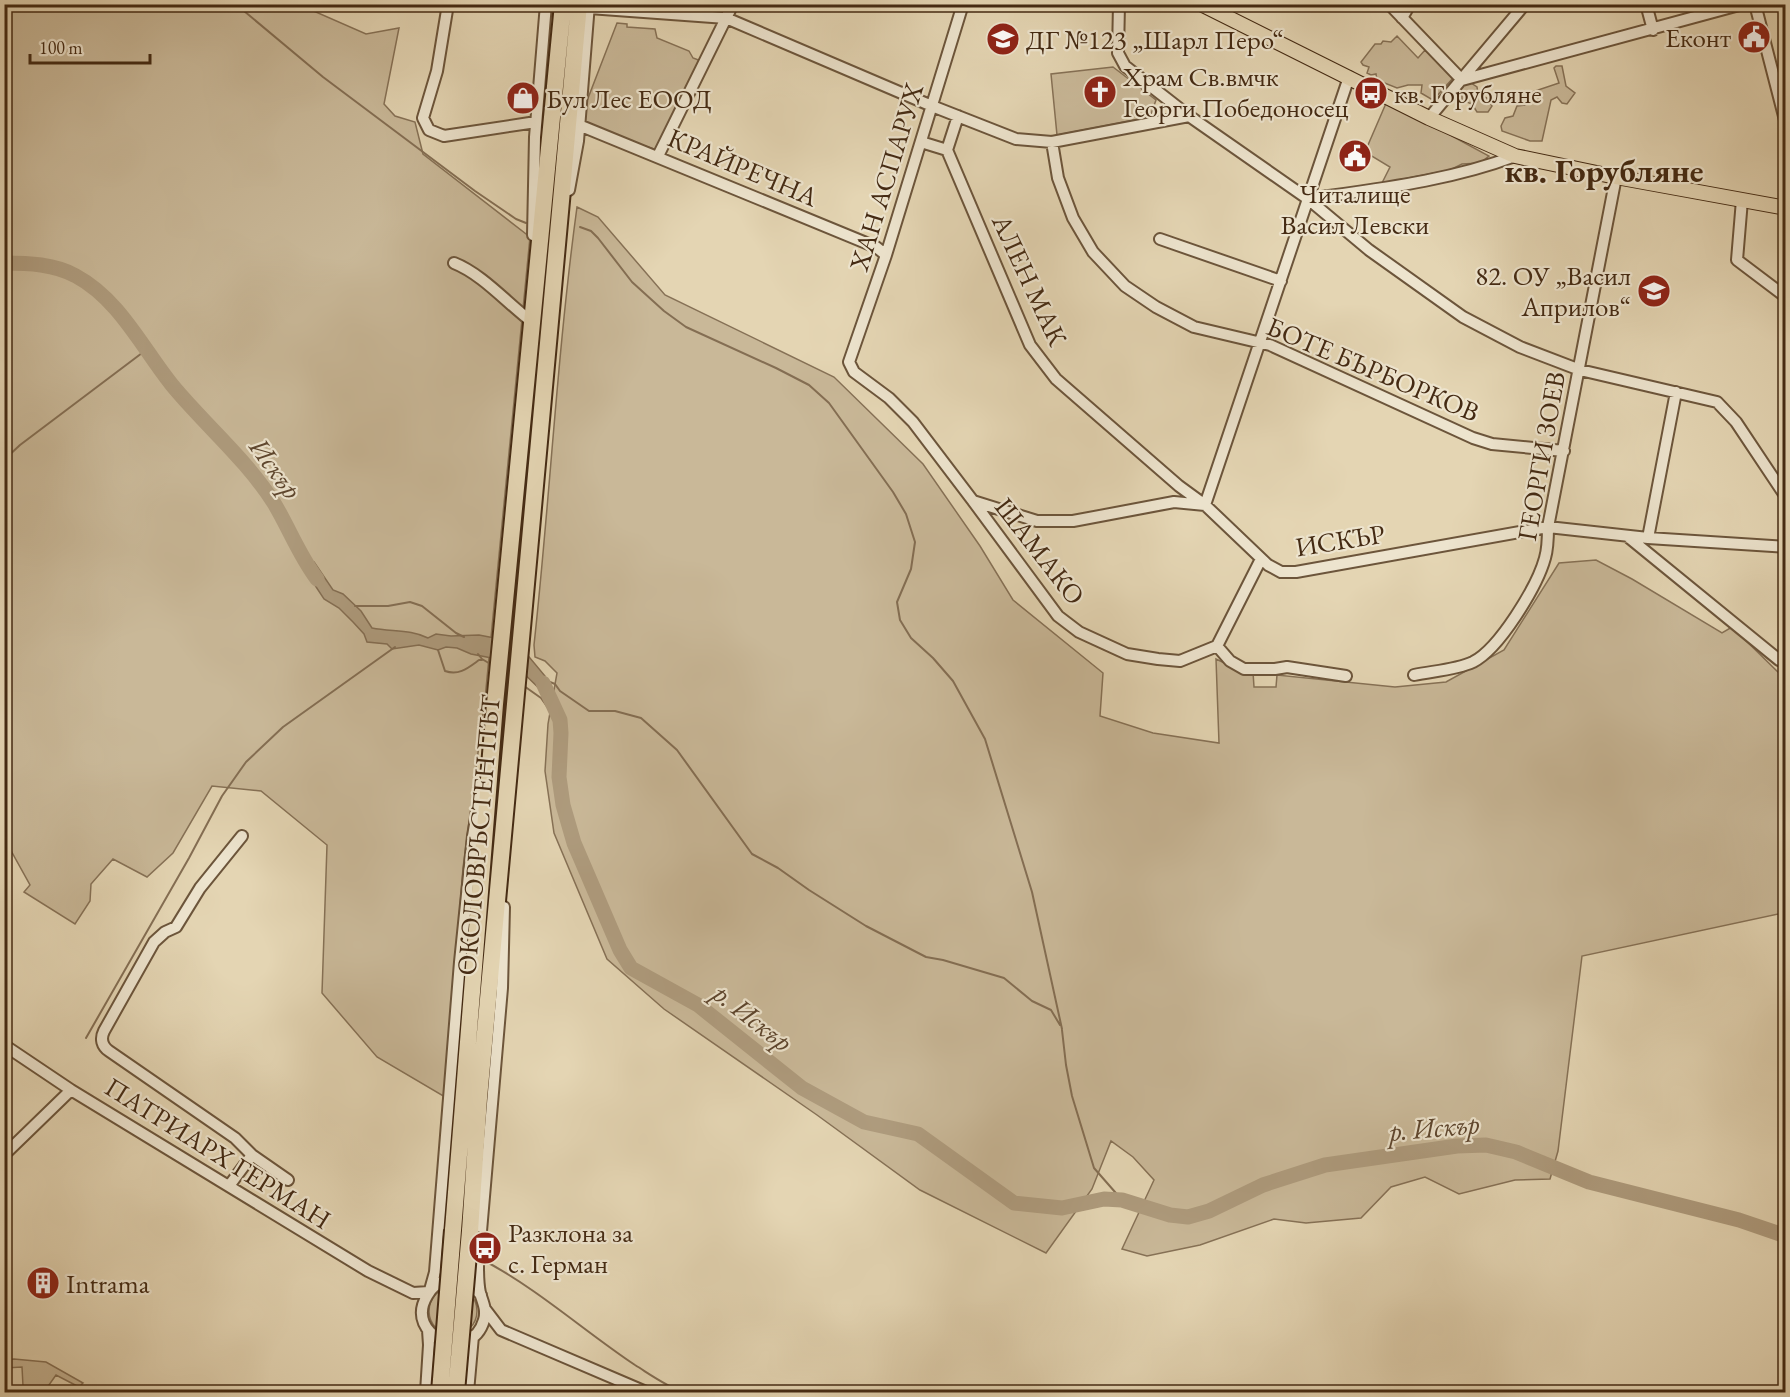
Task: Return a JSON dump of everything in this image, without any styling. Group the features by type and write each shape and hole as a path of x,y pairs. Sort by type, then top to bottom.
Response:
{"highway":[{"name":"ОКОЛОВРЪСТЕН ПЪТ","path":"456,1392 461,1231 495,704 563,4"},
{"name":"ОКОЛОВРЪСТЕН ПЪТ","path":"440,1392 479,1098 553,282 586,6"}],"main road":[{"path":"1201,4 1429,117 1515,156 1785,208"}],"street":[{"path":"448,4 437,72 423,118 429,130 444,136 536,122"},
{"name":"ОКОЛОВРЪСТЕН ПЪТ","path":"532,318 536,122 546,4"},
{"path":"658,156 733,4"},
{"name":"ХАН АСПАРУХ","path":"963,4 886,255 849,362 854,372 889,398 913,422 973,501"},
{"path":"1119,4 1119,53 1125,66 1190,116 1308,200 1369,250 1463,317 1520,347 1580,370 1717,402 1736,422 1785,497"},
{"path":"1389,4 1462,80"},
{"path":"1402,18 1410,4"},
{"path":"1429,117 1525,4"},
{"path":"1646,4 1653,30"},
{"path":"1462,80 1743,4"},
{"path":"1755,4 1785,124"},
{"path":"586,6 726,18 1016,139 1052,142 1190,116"},
{"name":"ОКОЛОВРЪСТЕН ПЪТ","path":"553,282 579,125 586,6"},
{"path":"973,501 1037,521 1073,521 1174,502 1205,505 1349,77"},
{"path":"921,142 947,150 958,116"},
{"name":"КРАЙРЕЧНА","path":"579,125 876,247 886,255"},
{"name":"БОТЕ БЪРБОРКОВ","path":"1052,142 1058,178 1074,218 1093,252 1125,286 1156,307 1194,327 1270,345 1473,438 1492,444 1564,451"},
{"name":"АЛЕН МАК","path":"947,150 1030,345 1056,379 1179,486 1205,505"},
{"path":"1308,200 1378,189 1482,168 1515,156"},
{"name":"ГЕОРГИ ЗОЕВ","path":"1414,675 1471,663 1485,654 1533,589 1545,559 1548,526 1616,177"},
{"path":"1742,200 1737,260 1785,297"},
{"path":"1160,239 1281,281"},
{"path":"454,263 470,270 509,305 532,318"},
{"path":"1648,538 1676,392"},
{"name":"ШАМАКО","path":"973,501 1058,616 1079,632 1127,654 1158,659 1180,661 1218,646"},
{"name":"ИСКЪР","path":"1205,505 1261,559 1281,572 1296,572 1548,526 1648,538 1785,547"},
{"path":"1626,535 1785,663"},
{"path":"1261,559 1218,646 1230,661 1244,669 1287,667 1346,676"},
{"path":"422,1307 435,1272 459,974 473,836 495,704"},
{"path":"511,760 502,988 478,1266 481,1295 485,1309 501,1330 646,1392"},
{"path":"242,836 200,888 176,927 165,932 154,942 104,1030 102,1040 109,1052 235,1138 252,1155 288,1180"},
{"name":"ПАТРИАРХ ГЕРМАН","path":"4,1045 71,1089 368,1271 413,1293 429,1291"},
{"path":"4,1155 71,1089"},
{"path":"229,1186 252,1155"},
{"path":"429,1291 446,1281 457,1280 471,1285 481,1295"},
{"path":"413,1293 422,1307 423,1319 428,1330 426,1392"},
{"path":"468,1392 476,1334 484,1319 485,1309"},
{"path":"428,1330 441,1341 451,1343 460,1342 476,1334 501,1330"}],"shaded area":[{"path":"4,5 300,5 366,34 399,28 384,104 395,116 415,122 423,154 530,237 485,699 463,868 445,1097 377,1057 322,993 327,845 261,791 212,786 173,853 147,877 113,859 91,884 90,901 75,924 24,892 30,885 4,838"},
{"path":"617,23 627,24 627,27 655,29 657,38 689,51 693,58 701,61 657,150 584,126 585,106"},
{"path":"1397,36 1418,58 1425,50 1454,77 1435,98 1431,99 1421,93 1422,85 1397,88 1377,80 1376,74 1367,73 1369,67 1361,62 1375,44 1381,44 1383,41 1391,42"},
{"path":"1562,66 1566,86 1575,93 1567,104 1562,103 1557,97 1551,100 1542,141 1530,141 1502,131 1501,126 1505,118 1513,116 1517,106 1525,105 1532,100 1532,92 1559,83 1554,68"},
{"path":"1113,67 1156,100 1150,117 1057,135 1051,74"},
{"path":"1468,81 1477,87 1478,94 1487,98 1492,106 1488,112 1477,112 1472,104 1462,100 1461,86"},
{"path":"1387,101 1489,156 1480,163 1462,164 1450,170 1382,183 1390,167 1365,152"},
{"path":"577,207 598,217 665,295 834,377 923,464 980,546 1013,600 1103,673 1100,716 1153,733 1219,743 1216,659 1233,667 1253,672 1254,687 1276,687 1277,675 1395,687 1446,682 1504,650 1559,563 1596,560 1722,633 1732,627 1779,673 1785,674 1785,919 1778,914 1582,956 1558,1151 1550,1179 1515,1180 1459,1194 1425,1177 1391,1187 1361,1218 1306,1223 1274,1219 1200,1245 1147,1256 1122,1249 1154,1180 1133,1157 1111,1141 1092,1189 1046,1253 920,1190 664,1009 607,959 554,833 545,771 548,724 557,673 545,661 535,657 534,645 564,316"},
{"path":"314,562 333,590 343,594 361,611 372,628 408,632 428,638 436,634 479,635 510,641 525,652 545,676 551,700 515,665 502,660 471,654 457,648 446,647 438,650 419,645 392,649 387,644 367,642 364,634 339,608 324,599 301,564"},
{"path":"448,1287 458,1287 473,1297 477,1311 473,1325 467,1331 458,1335 448,1335 433,1325 429,1316 429,1306 439,1291"},
{"path":"5,1360 46,1362 83,1383 79,1387 56,1375 44,1392 27,1392 23,1386 22,1367 5,1368"}],"waterway":[{"path":"230,4 244,11 323,77 475,191 516,219 526,223"},
{"path":"580,227 591,231 632,282 686,327 809,385 829,403 893,492 906,514 915,542 911,569 897,602 900,620 911,638 953,681 985,739 1032,892 1062,1029"},
{"name":"Искър","path":"4,263 32,264 68,272 91,286 118,311 172,385 263,487 317,579"},
{"path":"4,460 20,445 146,350"},
{"path":"355,606 388,606 410,602 422,606 464,637"},
{"path":"86,1038 222,796 246,762 283,727 395,647"},
{"path":"438,650 445,671 455,673 482,660"},
{"path":"478,654 492,665"},
{"name":"р. Искър","path":"545,680 555,684 560,691 589,711 615,711 641,718 677,750 752,854 778,868 866,926 926,957 1004,978 1032,1001 1051,1010 1060,1025"},
{"name":"р. Искър","path":"543,683 560,720 559,777 563,805 574,843 620,950 631,968 698,1005 802,1088 864,1122 918,1134 1014,1203 1062,1208 1104,1199 1122,1200 1170,1215 1188,1217 1209,1211 1263,1185 1325,1165 1457,1146 1486,1145 1516,1152 1589,1182 1739,1220 1786,1236"},
{"path":"524,686 541,698 553,715 560,720"},
{"name":"р. Искър","path":"1062,1030 1072,1096 1094,1168 1122,1200"},
{"path":"483,1260 542,1297 635,1365 683,1392"}],"place":[{"name":"Еконт","path":"1754,37"},
{"name":"ДГ №123 „Шарл Перо“","path":"1003,39"},
{"name":"Храм Св.вмчк Георги Победоносец","path":"1100,92"},
{"name":"кв. Горубляне","path":"1371,93"},
{"name":"Бул Лес ЕООД","path":"523,98"},
{"name":"Читалище Васил Левски","path":"1355,156"},
{"name":"82. ОУ „Васил Априлов“","path":"1654,291"},
{"name":"Разклона за с. Герман","path":"485,1248"},
{"name":"Intrama","path":"43,1283"}],"district":[{"name":"кв. Горубляне","path":"1604,170"}]}
